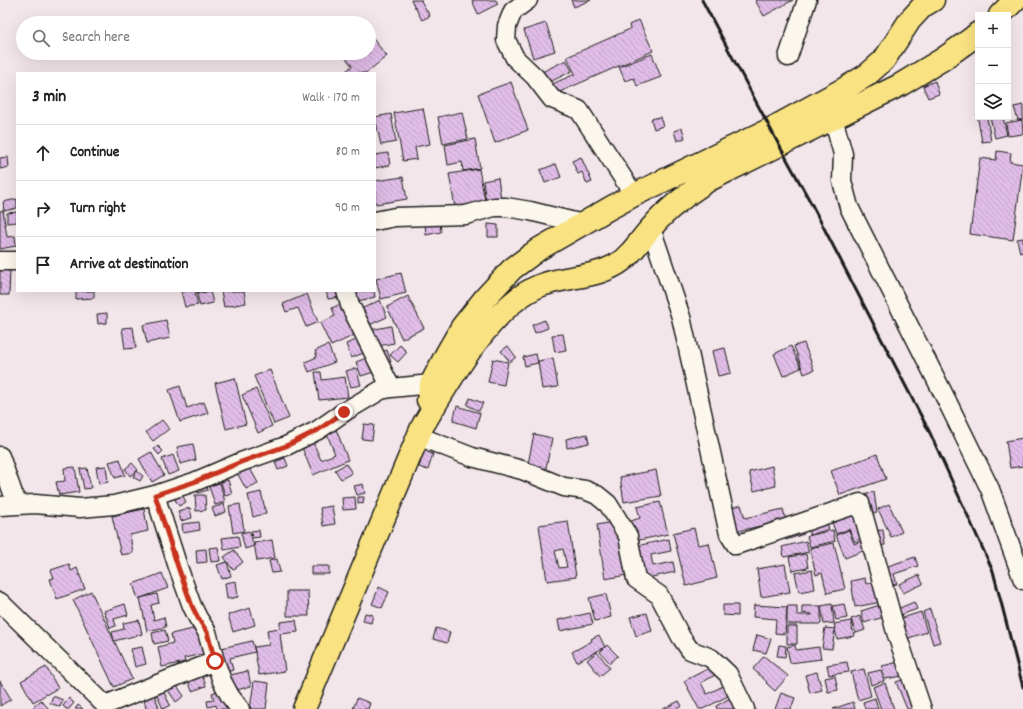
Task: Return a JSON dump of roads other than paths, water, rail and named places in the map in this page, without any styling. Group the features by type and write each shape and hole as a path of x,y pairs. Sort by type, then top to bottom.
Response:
{"highway":[{"path":"420,431 431,384 447,353 462,327 484,298 512,269 539,249 610,208 771,129 867,75 884,60 910,20 923,6 933,0"},
{"path":"1003,12 1016,0"},
{"path":"304,709 420,431 463,362 501,313 520,297 539,286 608,269 622,261 651,228 687,194 709,180 900,85 975,36"}],"street":[{"path":"528,0 513,11 507,26 506,40 515,58 535,77 552,99 579,110 634,195"},
{"path":"788,57 807,0"},
{"path":"833,118 843,154 842,181 849,207 990,489 1023,580"},
{"path":"376,215 395,218 466,215 494,207 530,211 583,224"},
{"path":"651,228 681,317 729,534 736,545 860,503 896,632 922,709"},
{"path":"0,261 16,261"},
{"path":"346,292 350,305 392,388"},
{"path":"0,456 9,505 35,504 80,508 114,505 155,495 194,482 241,462 286,446 318,430 344,412 381,390 431,384"},
{"path":"420,431 472,457 522,470 564,487 585,490 597,495 608,504 628,536 636,579 659,595 681,637 690,650 711,658 728,674 745,709"},
{"path":"155,495 192,606 207,632 222,681 230,696 240,709"},
{"path":"0,602 105,705 215,661"}],"railway":[{"path":"702,0 811,203 930,433 993,571 1023,687"}]}
